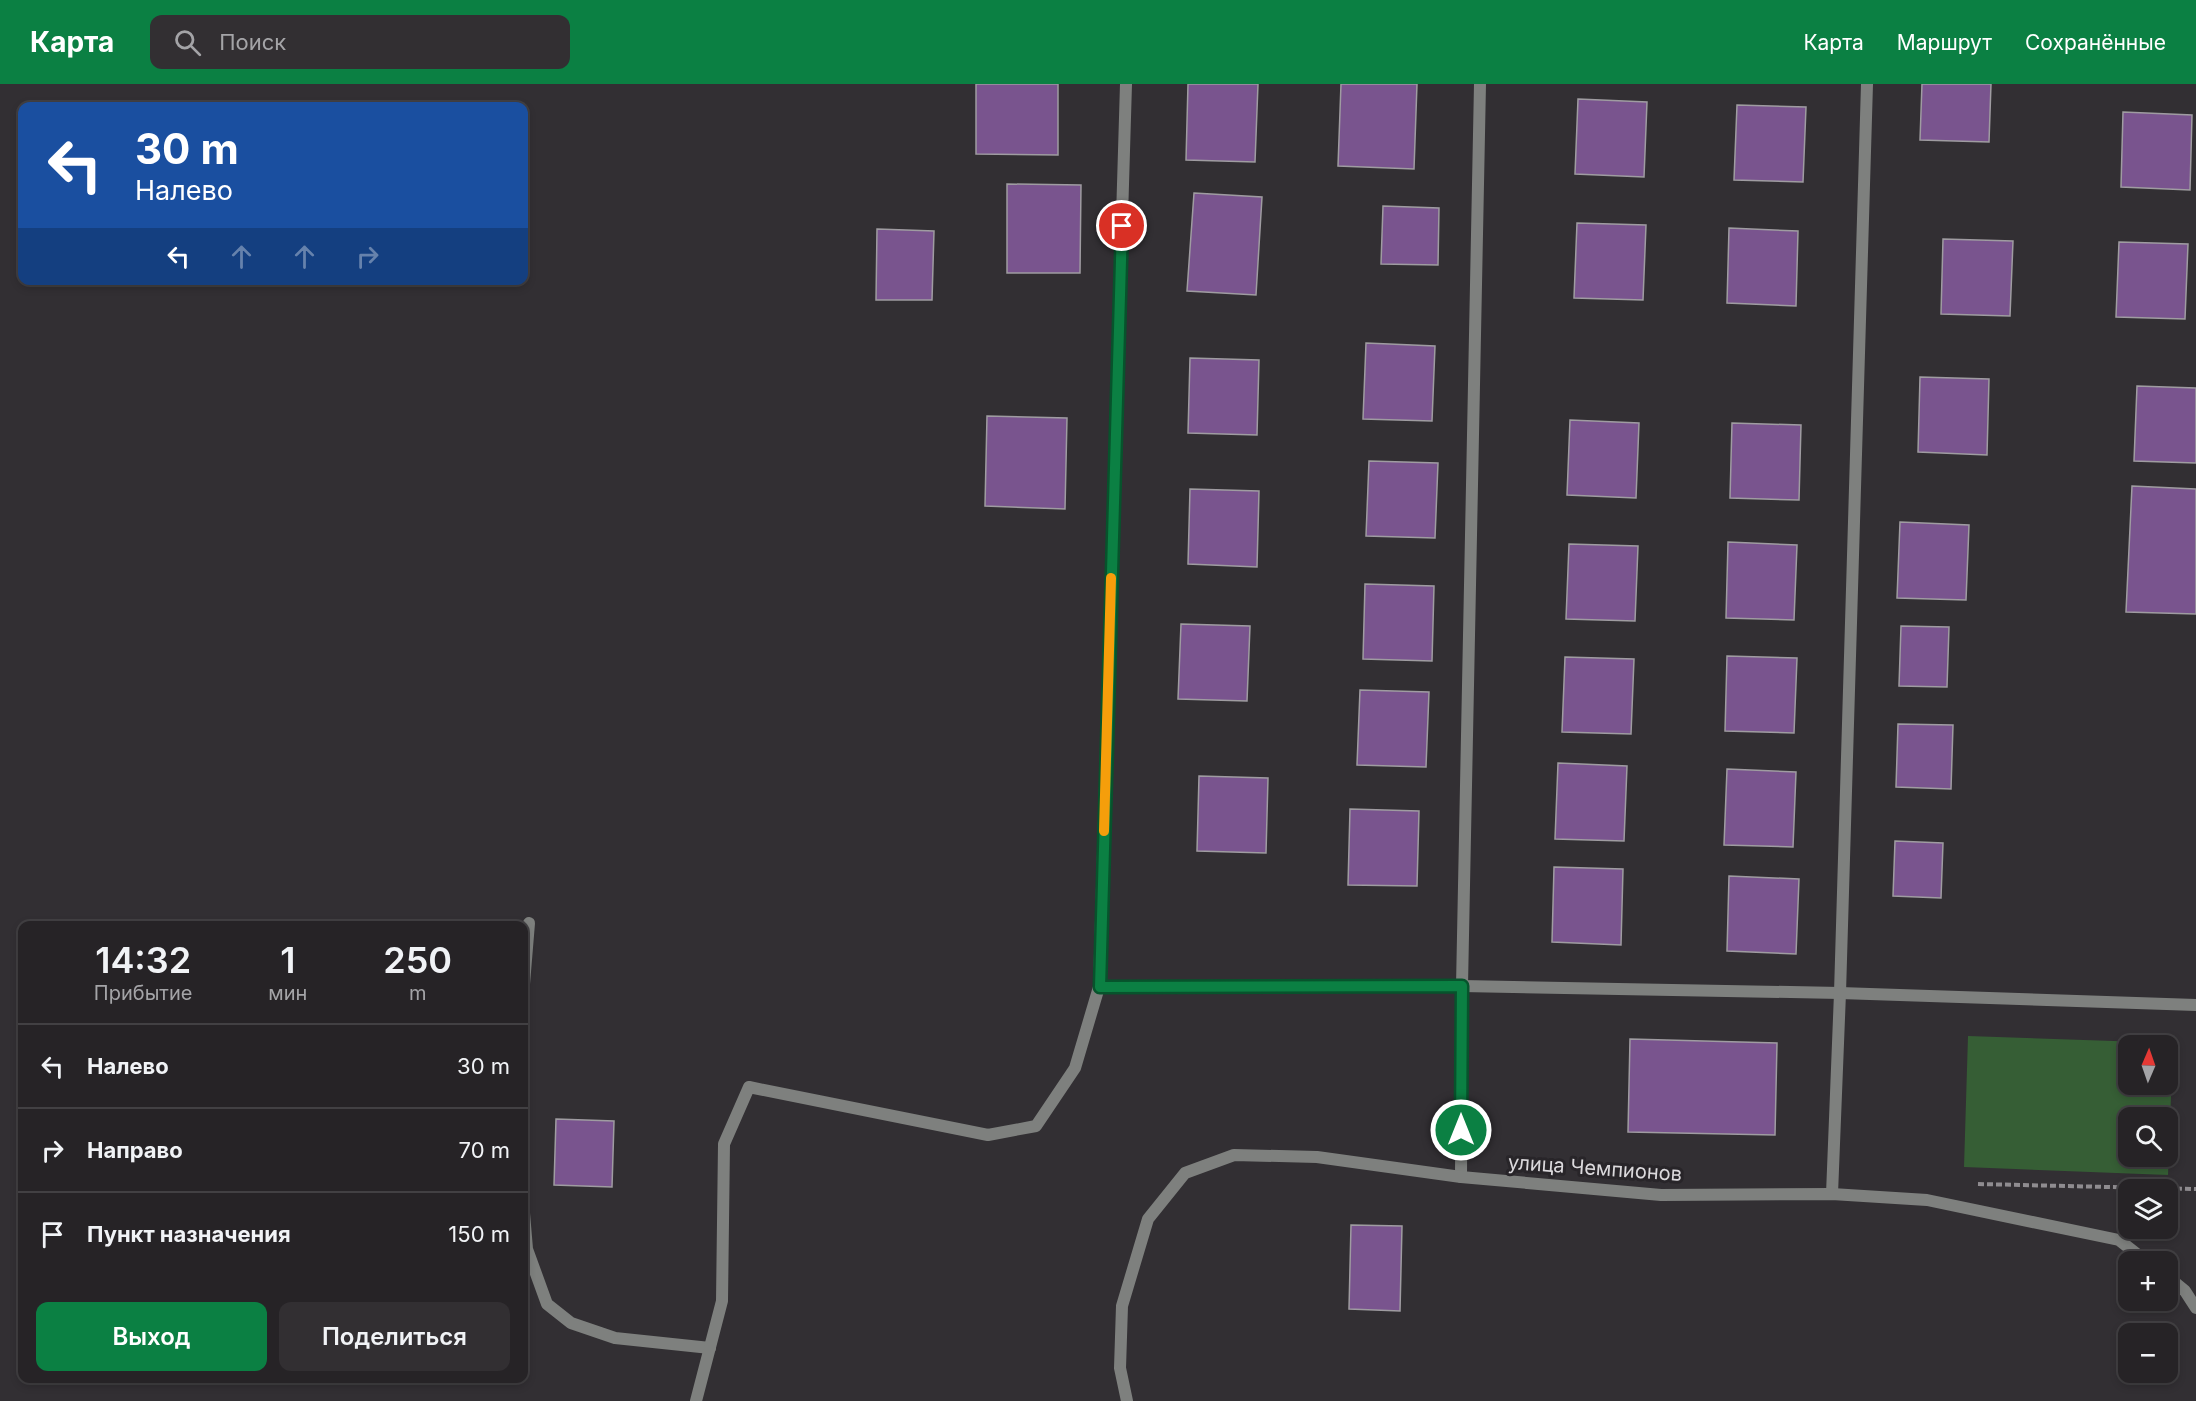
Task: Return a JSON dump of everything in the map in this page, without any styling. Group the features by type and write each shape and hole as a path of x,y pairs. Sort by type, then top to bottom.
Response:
{"street":[{"path":"696,1401 722,1301 724,1144 749,1087 988,1135 1036,1126 1075,1068 1100,987 1126,84"},
{"path":"1461,1177 1462,986 1480,84"},
{"path":"1832,1194 1867,84"},
{"path":"528,935 529,923"},
{"path":"1100,987 1462,986 1840,993 2196,1005"},
{"name":"улица Чемпионов","path":"1127,1401 1120,1368 1122,1306 1148,1219 1185,1173 1234,1155 1317,1157 1461,1177 1661,1195 1832,1194 1927,1200 2119,1240 2132,1251"},
{"path":"528,1252 547,1304 571,1323 615,1338 710,1348"},
{"path":"2178,1285 2185,1291 2196,1308"}],"path":[{"path":"1976,1184 2196,1189"}],"green space":[{"path":"1968,1036 2118,1041 2118,1095 2171,1095 2171,1107 2118,1107 2118,1167 2168,1167 2168,1175 1964,1167"}],"building":[{"path":"976,84 1058,84 1058,155 976,154"},
{"path":"1188,84 1258,84 1255,162 1186,160"},
{"path":"1341,84 1417,84 1414,169 1338,166"},
{"path":"1922,84 1991,84 1989,142 1920,140"},
{"path":"1578,99 1647,102 1644,177 1575,174"},
{"path":"1737,105 1806,107 1803,182 1734,180"},
{"path":"2123,112 2192,115 2190,190 2121,187"},
{"path":"1007,184 1081,185 1080,273 1007,273"},
{"path":"1194,193 1262,197 1256,295 1187,291"},
{"path":"1383,206 1439,208 1438,265 1381,264"},
{"path":"1577,223 1646,225 1643,300 1574,298"},
{"path":"1729,228 1798,231 1796,306 1727,303"},
{"path":"877,229 934,231 932,300 876,300"},
{"path":"1943,239 2013,241 2010,316 1941,314"},
{"path":"2119,242 2188,244 2185,319 2116,317"},
{"path":"1366,343 1435,346 1432,421 1363,419"},
{"path":"1190,358 1259,360 1257,435 1188,433"},
{"path":"1920,377 1989,379 1987,455 1918,452"},
{"path":"2137,386 2196,388 2196,463 2134,461"},
{"path":"987,416 1067,418 1065,509 985,506"},
{"path":"1570,420 1639,423 1636,498 1567,495"},
{"path":"1732,423 1801,425 1799,500 1730,498"},
{"path":"1369,461 1438,463 1435,538 1366,536"},
{"path":"2132,486 2196,489 2196,614 2126,612"},
{"path":"1190,489 1259,491 1257,567 1188,564"},
{"path":"1900,522 1969,525 1966,600 1897,598"},
{"path":"1728,542 1797,545 1794,620 1726,618"},
{"path":"1569,544 1638,546 1635,621 1566,619"},
{"path":"1365,584 1434,586 1432,661 1363,659"},
{"path":"1181,624 1250,626 1247,701 1178,699"},
{"path":"1901,626 1949,627 1947,687 1899,686"},
{"path":"1727,656 1797,658 1794,733 1725,731"},
{"path":"1565,657 1634,659 1631,734 1562,732"},
{"path":"1360,690 1429,692 1426,767 1357,765"},
{"path":"1898,724 1953,725 1951,789 1896,787"},
{"path":"1558,763 1627,766 1624,841 1555,839"},
{"path":"1727,769 1796,772 1793,847 1724,845"},
{"path":"1199,776 1268,778 1266,853 1197,851"},
{"path":"1350,809 1419,811 1417,886 1348,885"},
{"path":"1895,841 1943,843 1941,898 1893,896"},
{"path":"1554,867 1623,869 1621,945 1552,942"},
{"path":"1729,876 1799,879 1796,954 1727,951"},
{"path":"1630,1039 1777,1043 1775,1135 1628,1132"},
{"path":"556,1119 614,1121 612,1187 554,1185"},
{"path":"1351,1225 1402,1226 1400,1311 1349,1309"}],"slow traffic":[{"path":"1104,831 1111,578"}],"route":[{"path":"1122,226 1100,987 1462,986 1461,1130"}]}
